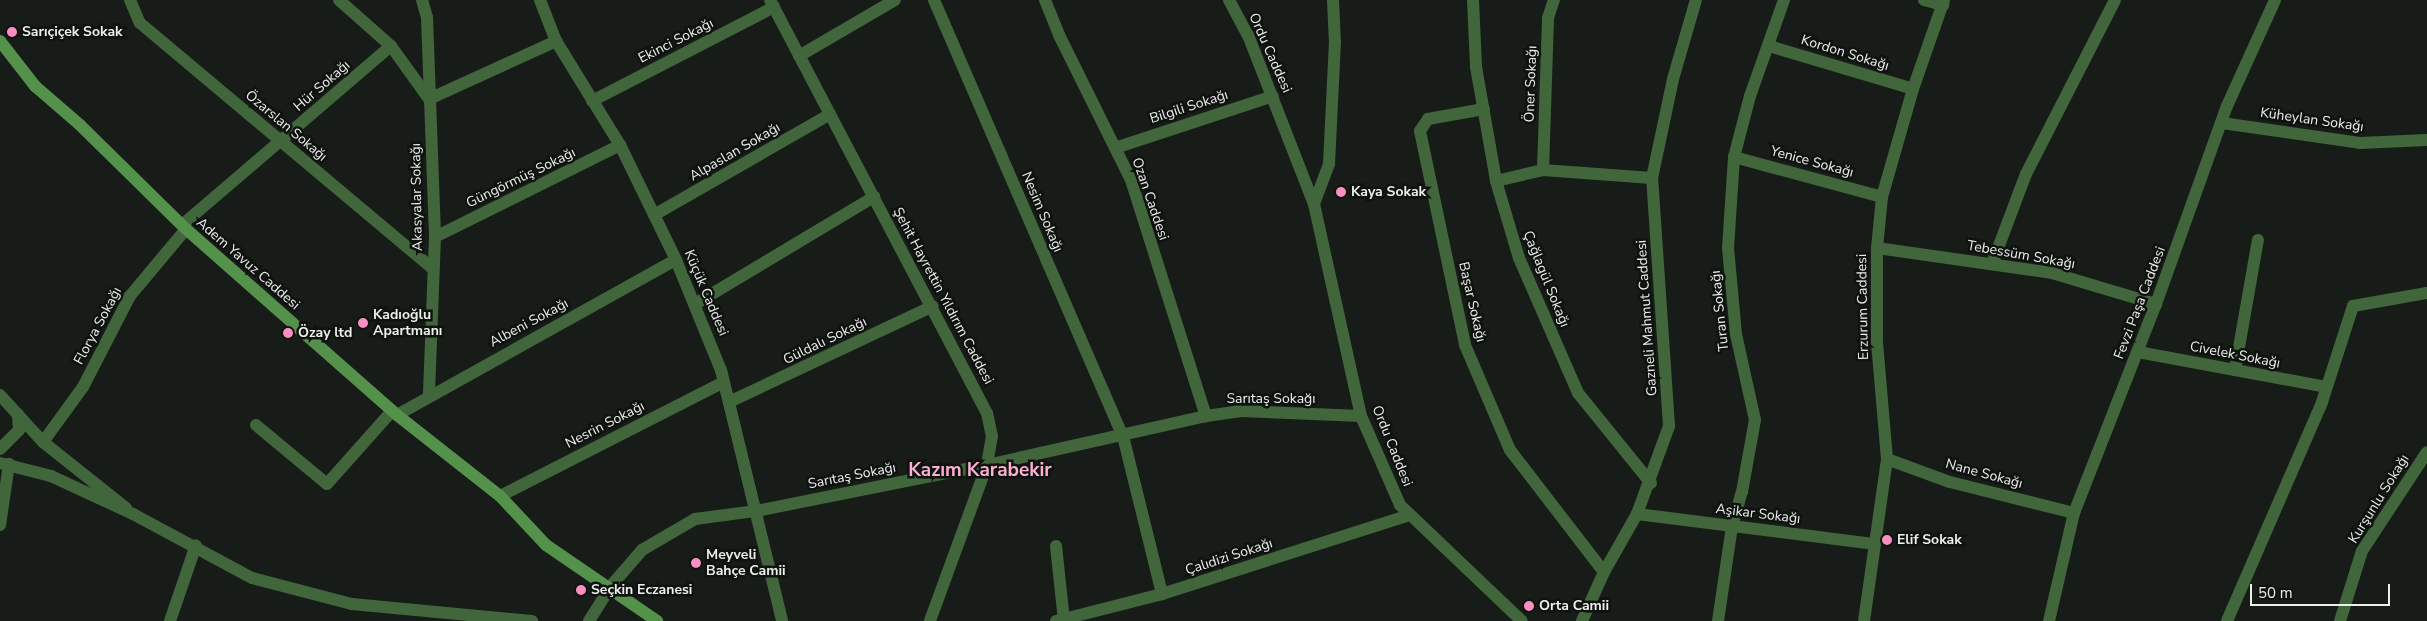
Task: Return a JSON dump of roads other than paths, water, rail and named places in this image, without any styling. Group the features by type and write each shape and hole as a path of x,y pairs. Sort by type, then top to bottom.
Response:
{"main road":[{"name":"Adem Yavuz Caddesi","path":"0,41 35,86 80,125 184,227 395,412 500,496 546,545 610,587 657,621"}],"street":[{"name":"Özarslan Sokağı","path":"130,0 140,23 432,268"},
{"name":"Akasyalar Sokağı","path":"422,0 427,17 435,237 432,268 429,394"},
{"name":"Küçük Caddesi","path":"540,0 556,41 620,145 676,260 695,304 724,382 782,621"},
{"path":"799,56 878,4 895,0"},
{"name":"Nesim Sokağı","path":"934,0 1123,436"},
{"name":"Ozan Caddesi","path":"1045,0 1059,35 1131,180 1206,416"},
{"name":"Ordu Caddesi","path":"1229,0 1248,35 1314,204 1361,416 1400,505 1522,621"},
{"path":"1314,204 1329,164 1335,43 1333,0"},
{"name":"Çağlagül Sokağı","path":"1473,0 1476,67 1496,181 1519,258 1578,393 1651,482"},
{"name":"Öner Sokağı","path":"1543,170 1548,18 1554,0"},
{"name":"Gazneli Mahmut Caddesi","path":"1582,621 1604,572 1638,514 1651,482 1669,426 1652,178 1673,79 1696,0"},
{"name":"Turan Sokağı","path":"1718,621 1732,526 1742,492 1755,420 1736,334 1728,248 1734,157 1750,96 1784,0"},
{"path":"1924,0 1943,2"},
{"path":"1992,264 2026,174 2115,0"},
{"name":"Fevzi Paşa Caddesi","path":"2050,621 2074,513 2138,352 2227,106 2275,0"},
{"path":"341,1 391,46 429,100 556,41"},
{"name":"Erzurum Caddesi","path":"1864,621 1887,459 1877,342 1877,248 1882,196 1913,89 1943,2"},
{"name":"Şehit Hayrettin Yıldırım Caddesi","path":"772,4 933,306 987,413 992,436 986,465 930,621"},
{"name":"Ekinci Sokağı","path":"592,101 772,4"},
{"name":"Hür Sokağı","path":"184,227 391,46"},
{"name":"Kordon Sokağı","path":"1769,46 1913,89"},
{"name":"Bilgili Sokağı","path":"1115,148 1272,96"},
{"name":"Başar Sokağı","path":"1484,109 1428,119 1420,131 1465,345 1510,450 1604,572"},
{"name":"Alpaslan Sokağı","path":"654,215 830,114"},
{"name":"Küheylan Sokağı","path":"2222,123 2360,143 2427,140"},
{"name":"Güngörmüş Sokağı","path":"435,237 620,145"},
{"name":"Yenice Sokağı","path":"1734,157 1882,196"},
{"path":"1496,181 1543,170 1652,178"},
{"path":"695,304 874,197"},
{"name":"Florya Sokağı","path":"43,442 83,387 130,296 184,227"},
{"path":"2235,370 2258,240"},
{"name":"Tebessüm Sokağı","path":"1877,248 2052,273 2156,304"},
{"name":"Albeni Sokağı","path":"256,425 327,484 395,412 676,260"},
{"path":"2227,621 2326,387 2353,306 2427,293"},
{"name":"Güldalı Sokağı","path":"729,402 933,306"},
{"name":"Civelek Sokağı","path":"2138,352 2326,387"},
{"name":"Nesrin Sokağı","path":"500,496 724,382"},
{"path":"0,395 43,442 133,514"},
{"name":"Sarıtaş Sokağı","path":"589,621 610,587 642,550 695,519 756,511 986,465 1206,416 1240,411 1361,416"},
{"path":"0,449 20,430 18,414"},
{"path":"1123,436 1162,594"},
{"name":"Kurşunlu Sokağı","path":"2340,621 2362,552 2427,452"},
{"name":"Nane Sokağı","path":"1887,459 1950,482 2074,513"},
{"path":"0,525 4,464 51,476 196,545 252,578 352,604 532,621"},
{"name":"Aşikar Sokağı","path":"1638,514 1875,544"},
{"name":"Çalıdizi Sokağı","path":"1061,620 1162,594 1410,515"},
{"path":"170,621 196,545"},
{"path":"1056,546 1061,620"}],"place":[{"name":"Sarıçiçek Sokak","path":"12,32"},
{"name":"Kaya Sokak","path":"1341,192"},
{"name":"Kadıoğlu Apartmanı","path":"363,323"},
{"name":"Özay ltd","path":"288,333"},
{"name":"Elif Sokak","path":"1887,540"},
{"name":"Meyveli Bahçe Camii","path":"696,563"},
{"name":"Seçkin Eczanesi","path":"581,590"},
{"name":"Orta Camii","path":"1529,606"}],"district":[{"name":"Kazım Karabekir","path":"980,471"}]}
